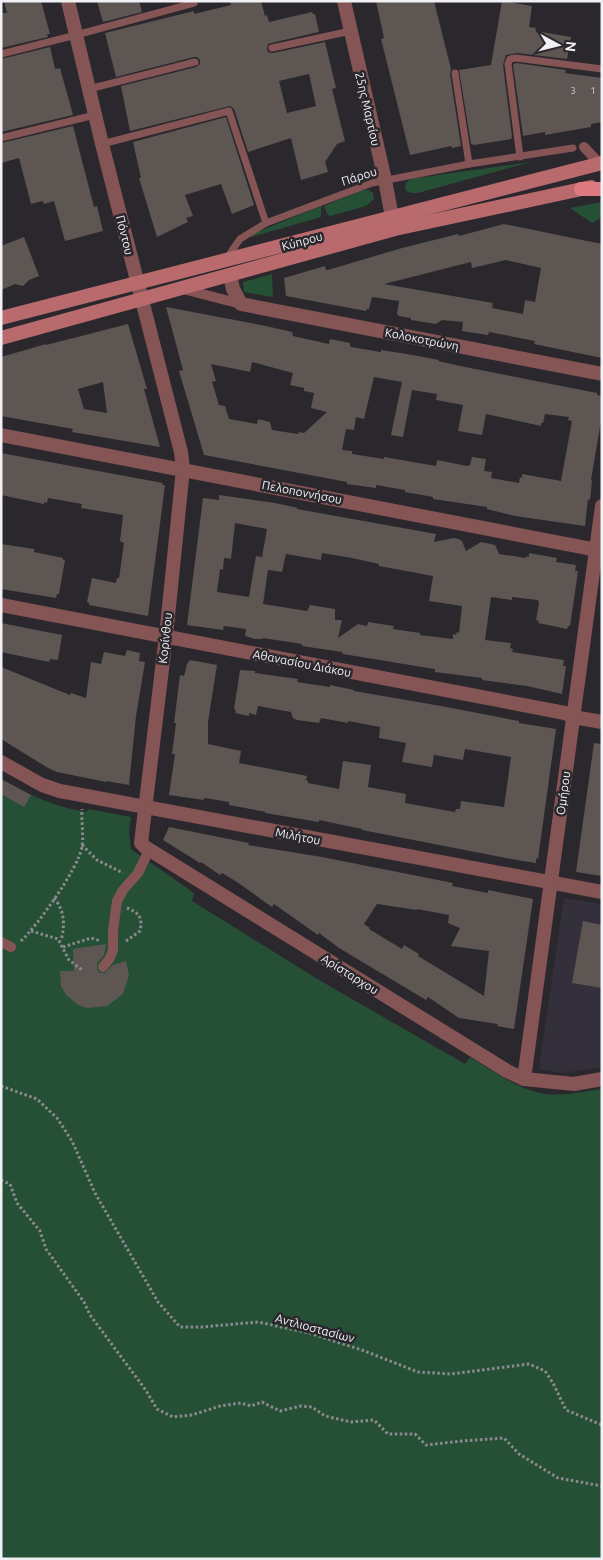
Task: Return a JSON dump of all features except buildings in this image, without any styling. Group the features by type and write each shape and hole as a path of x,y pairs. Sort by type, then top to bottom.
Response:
{"main road":[{"name":"Κύπρου","path":"1,318 601,163"},
{"name":"Κύπρου","path":"1,338 394,229 602,185"},
{"path":"581,189 602,189"}],"street":[{"name":"Πόντου","path":"68,1 102,144 181,452 183,469"},
{"name":"25ης Μαρτίου","path":"344,1 392,217"},
{"path":"584,147 601,163"},
{"path":"230,275 233,288 241,304"},
{"name":"Κολοκοτρώνη","path":"179,288 241,304 602,374"},
{"name":"Πελοποννήσου","path":"1,435 599,551"},
{"name":"Κορίνθου","path":"145,807 166,636 183,469"},
{"name":"Ομήρου","path":"524,1079 573,717 599,551 602,506"},
{"name":"Αθανασίου Διάκου","path":"1,605 565,713 573,717 602,722"},
{"name":"Μιλήτου","path":"1,762 42,786 60,792 602,892"},
{"path":"103,967 110,958 114,945 113,931 116,906 123,890 143,865 149,850 141,843 145,807"},
{"name":"Αρίσταρχου","path":"149,850 507,1071 524,1079 574,1084 602,1078"},
{"path":"1,942 11,947"}],"lane":[{"path":"1,54 194,3"},
{"path":"272,48 351,31"},
{"path":"520,157 508,64 510,59 516,58 602,69"},
{"path":"89,88 195,62"},
{"path":"455,73 469,164"},
{"path":"102,144 229,111 266,223"},
{"path":"1,138 95,115"},
{"name":"Πάρου","path":"225,260 240,239 266,223 345,192 385,180 469,164 573,148"}],"path":[{"path":"11,947 19,943 30,931 79,859 82,845 81,820 83,796"},
{"path":"82,845 97,860 125,874 131,880"},
{"path":"54,898 64,918 61,942 70,960 82,970"},
{"path":"114,945 127,941 135,935 140,931 141,924 139,915 126,908 116,906"},
{"path":"30,931 51,936 61,942"},
{"path":"63,947 84,940"},
{"name":"Αντλιοστασίων","path":"1,1086 37,1100 57,1118 72,1141 95,1193 158,1302 180,1326 202,1327 258,1322 309,1333 362,1350 418,1372 451,1374 529,1364 545,1370 566,1410 602,1425"},
{"path":"1,1180 10,1184 17,1203 40,1231 46,1249 84,1302 90,1315 116,1353 140,1382 157,1410 173,1417 192,1415 220,1406 241,1403 250,1406 262,1402 280,1411 301,1406 312,1408 325,1416 351,1422 374,1420 388,1434 414,1434 426,1445 504,1438 519,1454 558,1478 602,1486"}],"shaded area":[{"path":"564,898 602,904 602,1067 563,1073 539,1069"}],"green space":[{"path":"531,162 418,193 406,191 405,185 409,180 416,178"},
{"path":"363,190 369,190 373,193 374,199 366,206 330,216 327,214 324,206"},
{"path":"602,202 602,217 592,223 570,208"},
{"path":"321,206 321,217 251,237 250,235"},
{"path":"272,274 273,297 244,292 243,282"},
{"path":"1,779 53,804 87,812 88,809 131,817 129,832 131,849 194,893 192,901 319,980 465,1064 470,1057 513,1083 540,1093 579,1093 602,1089 602,1559 1,1559"}]}
